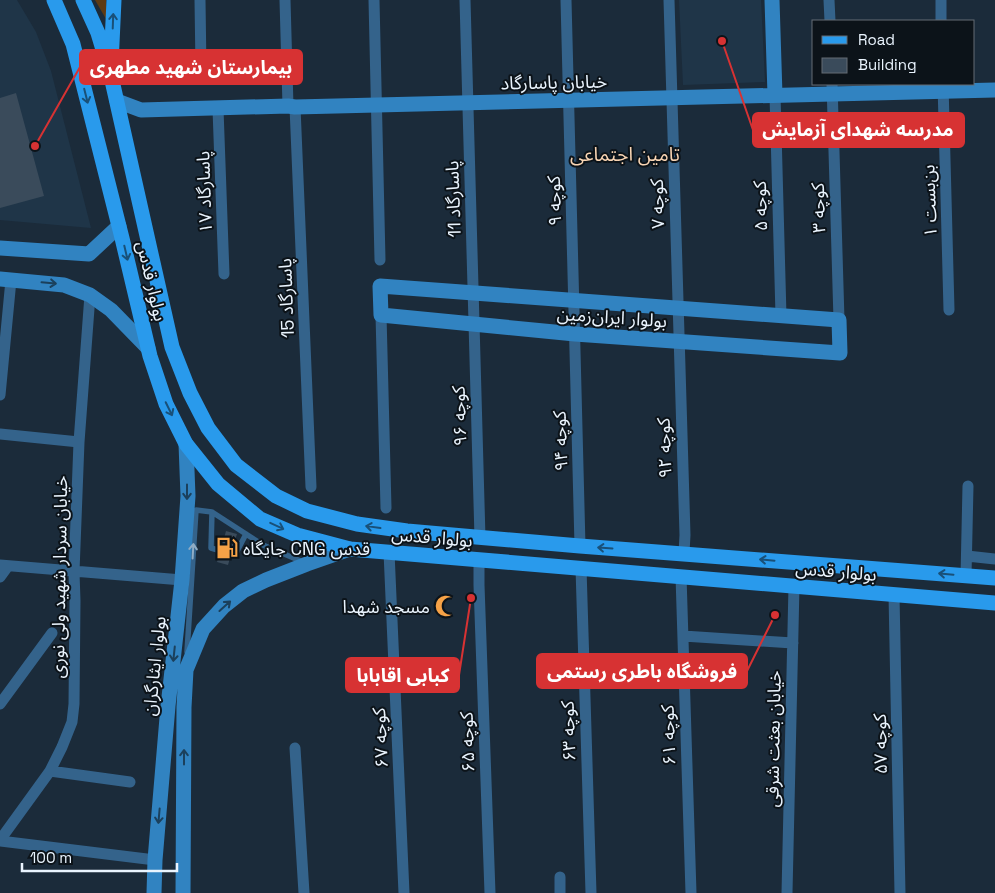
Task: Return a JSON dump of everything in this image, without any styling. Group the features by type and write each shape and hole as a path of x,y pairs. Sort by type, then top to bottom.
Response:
{"main road":[{"name":"بولوار قدس","path":"83,0 98,34 111,76 172,347 190,393 208,428 236,465 276,496 307,511 357,524 407,531 995,578"},
{"path":"111,76 114,0"},
{"name":"بولوار قدس","path":"54,3 73,44 148,348 166,404 186,444 218,484 260,518 297,535 350,549 995,604"}],"street":[{"path":"200,0 201,69"},
{"name":"پاسارگاد 15","path":"285,0 311,487"},
{"path":"374,0 380,260"},
{"path":"465,0 468,104"},
{"name":"کوچه ۹","path":"566,0 575,334"},
{"name":"کوچه ۷","path":"669,0 678,341"},
{"path":"772,0 775,96"},
{"path":"830,0 830,20"},
{"path":"941,0 941,20"},
{"name":"خیابان پاسارگاد","path":"116,101 141,110 775,96 832,89 943,87 995,90"},
{"name":"بن‌بست ۱","path":"943,87 949,310"},
{"name":"کوچه ۳","path":"832,89 839,320"},
{"name":"کوچه ۵","path":"775,96 781,316"},
{"name":"پاسارگاد 11","path":"468,104 473,293"},
{"name":"پاسارگاد ۱۷","path":"218,108 224,274"},
{"path":"0,248 89,254 119,226"},
{"path":"0,395 6,279 64,285 90,295 110,310 148,348"},
{"name":"بولوار ایران‌زمین","path":"380,286 574,300 839,320 840,353 575,334 381,315 380,286"},
{"name":"کوچه ۹۶","path":"473,293 480,538"},
{"name":"خیابان سردار شهید ولی نوری","path":"0,841 50,771 72,722 74,704 74,572 79,442 90,295"},
{"path":"381,315 386,508"},
{"name":"کوچه ۹۴","path":"575,334 580,546"},
{"name":"کوچه ۹۲","path":"678,341 684,553"},
{"path":"0,434 79,442"},
{"name":"بولوار ایثارگران","path":"154,893 168,706 182,580 188,496 186,444"},
{"path":"966,576 968,486"},
{"name":"بولوار ایثارگران","path":"183,893 184,707 186,670 203,629 224,606 243,592 266,580 350,549"},
{"name":"کوچه ۶۷","path":"389,552 404,893"},
{"path":"967,556 995,559"},
{"name":"کوچه ۶۵","path":"479,560 490,893"},
{"path":"0,577 4,566 182,580"},
{"name":"کوچه ۶۳","path":"581,568 591,893"},
{"name":"کوچه ۶۱","path":"681,576 691,893"},
{"name":"خیابان بعثت شرقی","path":"787,893 794,586"},
{"name":"کوچه ۵۷","path":"894,595 900,893"},
{"path":"0,704 52,633"},
{"path":"683,636 793,643"},
{"path":"295,748 304,893"},
{"path":"50,771 130,782"},
{"path":"0,841 170,863 183,861"},
{"path":"560,877 560,893"}],"lane":[{"path":"186,670 196,510 212,512 262,545 307,564"},
{"path":"212,512 211,548 236,554 246,534"}],"shaded area":[{"path":"0,0 17,0 36,32 51,71 91,228 0,220"},
{"path":"95,0 106,0 106,19"},
{"path":"679,0 761,0 765,82 683,85"}],"building":[{"path":"16,93 44,196 0,208 0,98"},
{"path":"226,531 237,534 232,549 222,546"},
{"path":"219,555 230,558 228,565 217,562"}],"place":[{"name":"مدرسه شهدای آزمایش","path":"722,41"},
{"name":"بیمارستان شهید مطهری","path":"35,146"},
{"name":"جایگاه CNG قدس","path":"227,548"},
{"name":"کبابی اقابابا","path":"471,598"},
{"name":"مسجد شهدا","path":"446,606"},
{"name":"فروشگاه باطری رستمی","path":"775,615"}],"district":[{"name":"تامین اجتماعی","path":"625,154"}]}
